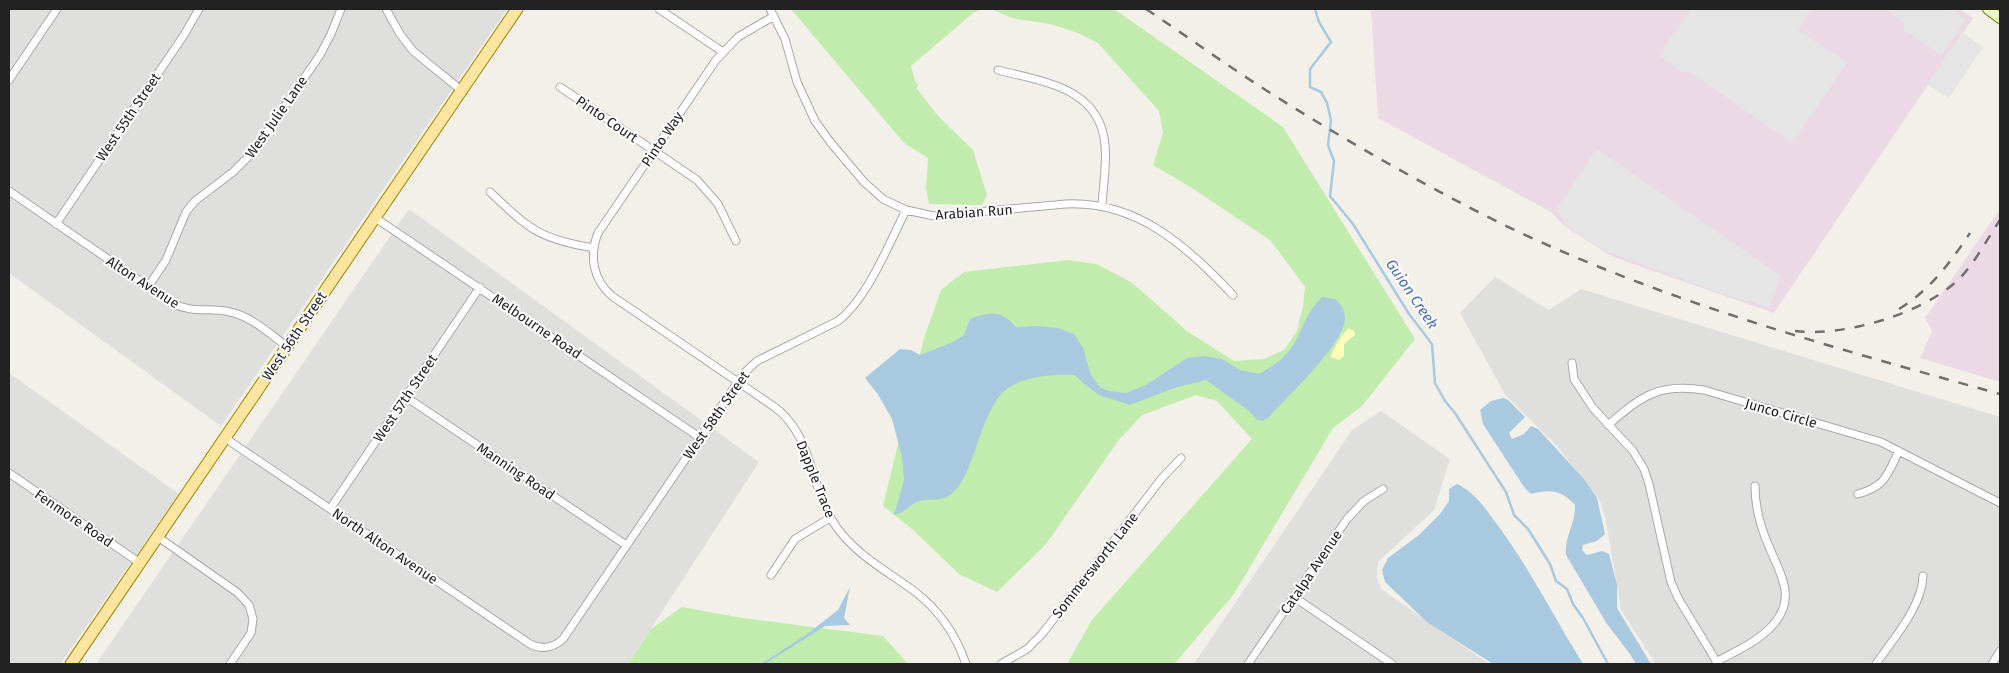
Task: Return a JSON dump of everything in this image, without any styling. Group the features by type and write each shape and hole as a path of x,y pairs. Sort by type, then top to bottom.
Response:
{"main road":[{"name":"West 56th Street","path":"71,664 517,9"}],"street":[{"path":"9,80 57,9"},
{"name":"West 55th Street","path":"56,224 184,35 199,9"},
{"name":"West Julie Lane","path":"148,287 166,260 186,212 195,200 239,168 255,149 320,55 341,9"},
{"path":"386,9 400,34 414,51 428,65 461,90"},
{"path":"659,9 723,52"},
{"path":"1988,9 2000,18"},
{"name":"Pinto Way","path":"594,248 598,233 723,52 739,37 772,12"},
{"name":"Arabian Run","path":"772,12 785,39 797,82 811,114 820,129 866,185 883,199 906,210 927,215 948,216 1066,204 1102,206 1132,215 1160,231 1196,259 1233,295"},
{"path":"998,70 1062,87 1077,95 1092,109 1102,128 1105,144 1102,206"},
{"name":"Pinto Court","path":"560,88 692,176 708,190 720,207 736,241"},
{"name":"Alton Avenue","path":"9,191 169,301 182,308 196,311 223,311 240,315 288,347"},
{"path":"490,192 524,224 542,235 561,242 594,248"},
{"name":"West 58th Street","path":"547,648 556,645 563,639 747,369 757,361 838,321 854,307 906,210"},
{"name":"Melbourne Road","path":"374,217 699,437"},
{"name":"Dapple Trace","path":"594,248 593,262 597,276 610,294 776,408 796,430 805,448 819,493 830,518 847,541 860,553 912,589 933,608 950,629 960,647 966,664"},
{"name":"West 57th Street","path":"330,509 480,287"},
{"path":"1572,364 1574,379 1593,408 1633,452 1644,469 1671,582 1678,598 1717,663 1766,632 1772,626 1784,605 1785,588 1782,575 1769,549 1758,514 1755,486"},
{"name":"Junco Circle","path":"1608,425 1633,403 1649,394 1667,389 1688,388 1704,390 1881,442 2000,502"},
{"name":"Manning Road","path":"406,397 626,545"},
{"name":"North Alton Avenue","path":"226,438 530,644 547,648"},
{"path":"1858,494 1879,486 1899,451"},
{"name":"Sommersworth Lane","path":"1002,664 1027,648 1042,634 1162,478 1181,458"},
{"name":"Fenmore Road","path":"9,473 140,563"},
{"name":"Catalpa Avenue","path":"1248,664 1347,519 1364,501 1382,489"},
{"path":"771,574 796,539 830,518"},
{"path":"158,537 241,594 249,605 253,616 250,635 230,664"},
{"path":"1876,664 1921,594 1923,576"},
{"path":"1294,597 1392,664"},
{"path":"1992,664 2000,651"}],"shaded area":[{"path":"9,9 507,9 221,426 9,273"},
{"path":"1371,9 1960,9 1973,18 1774,313 1613,257 1564,226 1551,212 1378,118"},
{"path":"1691,9 1811,9 1798,30 1847,62 1792,143 1687,70 1684,73 1659,56"},
{"path":"1885,9 1950,9 1965,20 1941,55 1903,29 1906,24"},
{"path":"1963,33 1983,47 1949,98 1927,85"},
{"path":"1597,149 1781,276 1769,307 1732,297 1608,252 1566,226 1557,209"},
{"path":"409,209 759,462 628,664 96,664"},
{"path":"2000,209 2000,382 1920,358 1932,331 1925,318"},
{"path":"1495,277 1549,310 1581,289 2000,417 2000,664 1656,664 1621,610 1606,521 1600,501 1557,446 1506,396 1460,313"},
{"path":"9,373 179,494 60,664 9,664"},
{"path":"1381,411 1450,459 1434,510 1378,562 1377,578 1381,589 1489,664 1194,664 1352,430"}],"green space":[{"path":"791,9 982,9 973,13 911,66 915,81 918,84 917,89 938,116 973,150 987,195 982,205 929,204 926,188 928,158 904,143"},
{"path":"991,9 1114,9 1283,127 1415,339 1362,406 1333,428 1234,594 1174,664 1067,664 1092,620 1252,439 1217,401 1196,395 1142,415 1118,441 1046,544 997,592 959,574 912,529 883,506 924,338 941,290 964,272 1068,260 1096,264 1131,282 1187,331 1234,361 1264,359 1284,350 1297,331 1303,306 1305,287 1271,241 1192,188 1153,165 1163,133 1159,111 1098,43 1078,33 1050,24 1012,18"},
{"path":"682,607 742,618 883,636 908,664 628,664 651,629"}],"sand":[{"path":"1349,328 1354,331 1355,335 1344,344 1344,356 1339,360 1331,357 1338,342"}],"water":[{"path":"1322,297 1335,299 1342,308 1345,319 1342,330 1325,356 1268,418 1262,421 1257,420 1249,411 1206,380 1174,388 1130,405 1099,395 1075,375 1037,377 1009,387 998,398 987,419 966,473 950,495 917,502 901,513 894,515 904,480 902,457 892,419 877,393 865,378 900,349 911,350 920,355 953,342 964,335 970,319 984,314 1001,315 1011,321 1016,327 1058,328 1074,334 1083,348 1091,375 1101,388 1126,393 1146,385 1187,358 1204,356 1222,359 1240,370 1259,374 1289,351 1308,315"},
{"path":"1503,398 1508,400 1525,417 1509,433 1512,439 1524,434 1531,426 1538,429 1584,479 1597,498 1605,534 1597,541 1583,545 1582,550 1587,555 1602,551 1609,554 1617,585 1617,608 1651,664 1636,664 1607,624 1566,555 1575,505 1565,496 1555,492 1531,494 1524,487 1483,424 1480,410 1491,401"},
{"path":"1457,484 1475,497 1511,544 1583,664 1493,664 1427,622 1385,582 1382,570 1388,558 1419,535 1440,514 1449,501 1449,489"},
{"path":"850,587 844,618 850,625 825,626 765,664 761,664 806,635 838,610"}],"waterway":[{"name":"Guion Creek","path":"1315,9 1319,22 1331,42 1310,69 1310,87 1321,92 1327,103 1331,120 1328,145 1334,161 1330,196 1353,224 1409,314 1432,344 1435,383 1506,492 1514,515 1528,529 1550,564 1556,581 1567,589 1573,604 1583,618 1608,664"}],"railway":[{"path":"1146,9 1256,84 1349,141 1455,200 1544,244 1672,295 1736,317 2000,394"},
{"path":"1795,331 1815,332 1859,326 1882,320 1925,303 1944,292 1965,273 2000,220"},
{"path":"1899,309 1930,285 1955,255 1970,233"}]}
